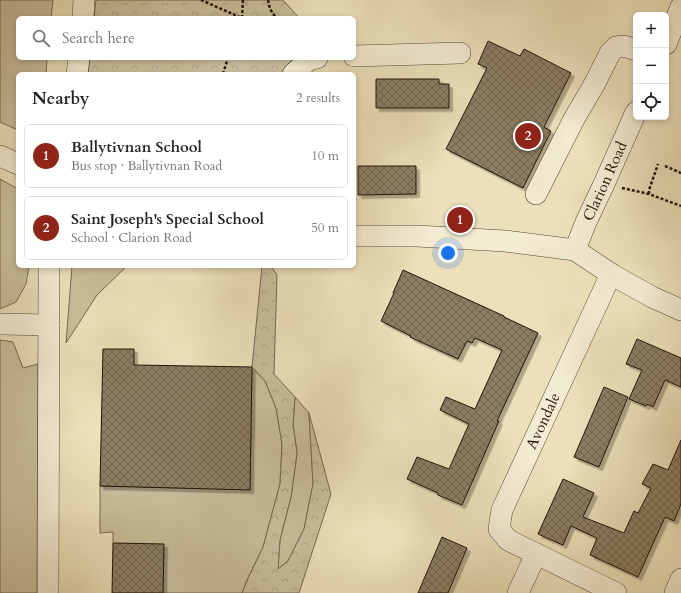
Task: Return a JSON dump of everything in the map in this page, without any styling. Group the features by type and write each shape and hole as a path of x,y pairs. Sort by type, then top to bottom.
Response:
{"street":[{"path":"83,16 84,0"},
{"path":"669,37 681,8"},
{"path":"536,194 610,53 616,47 624,46 633,49"},
{"path":"356,56 460,53"},
{"path":"77,72 79,60"},
{"path":"296,72 309,60"},
{"name":"Clarion Road","path":"574,250 633,119"},
{"path":"0,156 16,163"},
{"path":"356,236 417,236 505,241 574,250 652,297 681,310"},
{"path":"48,593 49,268"},
{"name":"Avondale","path":"612,274 502,510 499,529 508,540 616,593"},
{"path":"0,324 49,325"},
{"path":"518,593 536,554"},
{"path":"676,593 681,579"}],"path":[{"path":"201,0 237,16"},
{"path":"242,16 243,0"},
{"path":"268,0 270,9 275,16"},
{"path":"224,72 227,60"},
{"path":"649,194 658,164"},
{"path":"664,166 681,173"},
{"path":"604,184 649,194 681,206"}],"green space":[{"path":"0,0 53,0 51,16 16,16 16,60 47,60 46,72 16,72 16,129 0,122"},
{"path":"96,0 283,0 297,16 94,16"},
{"path":"90,60 292,60 283,72 88,72"},
{"path":"0,179 16,188 16,268 29,268 26,284 16,302 0,309"},
{"path":"72,268 125,268 97,295 66,343"},
{"path":"262,268 272,268 277,275 274,374 295,397 293,424 297,453 291,497 280,540 278,569 288,561 304,529 313,484 309,413 331,494 299,593 242,593 263,547 280,484 282,444 276,408 265,381 252,367"},
{"path":"0,340 13,342 23,368 38,364 37,593 0,593"},
{"path":"252,367 265,381 276,408 282,444 280,484 263,547 242,593 163,593 113,543 113,532 100,533 100,486 250,489"},
{"path":"295,397 309,413 313,484 304,529 288,561 278,569 280,540 291,497 297,453 293,424"}],"building":[{"path":"488,41 520,56 524,49 571,73 544,127 551,131 523,188 446,149 487,68 478,64"},
{"path":"376,79 439,79 439,84 449,84 449,108 376,108"},
{"path":"358,166 416,166 416,194 358,195"},
{"path":"403,270 538,333 497,421 499,421 462,505 438,495 438,493 407,479 417,457 449,469 469,424 440,410 446,397 475,409 502,350 475,338 472,343 467,341 458,359 410,337 411,336 381,321"},
{"path":"637,339 681,358 681,387 665,380 653,407 647,404 646,406 629,399 642,370 626,364"},
{"path":"103,349 134,349 134,365 252,367 250,490 100,486"},
{"path":"604,387 628,397 599,467 574,457"},
{"path":"681,440 681,504 674,521 665,517 638,577 590,555 597,538 571,526 563,545 538,534 563,479 594,493 583,517 624,533 634,511 638,513 651,488 642,484 653,464 668,470"},
{"path":"442,537 467,548 448,593 418,593"},
{"path":"113,543 164,544 163,593 112,593"}],"place":[{"name":"Saint Joseph's Special School","path":"528,136"},
{"name":"Ballytivnan School","path":"460,220"}]}
